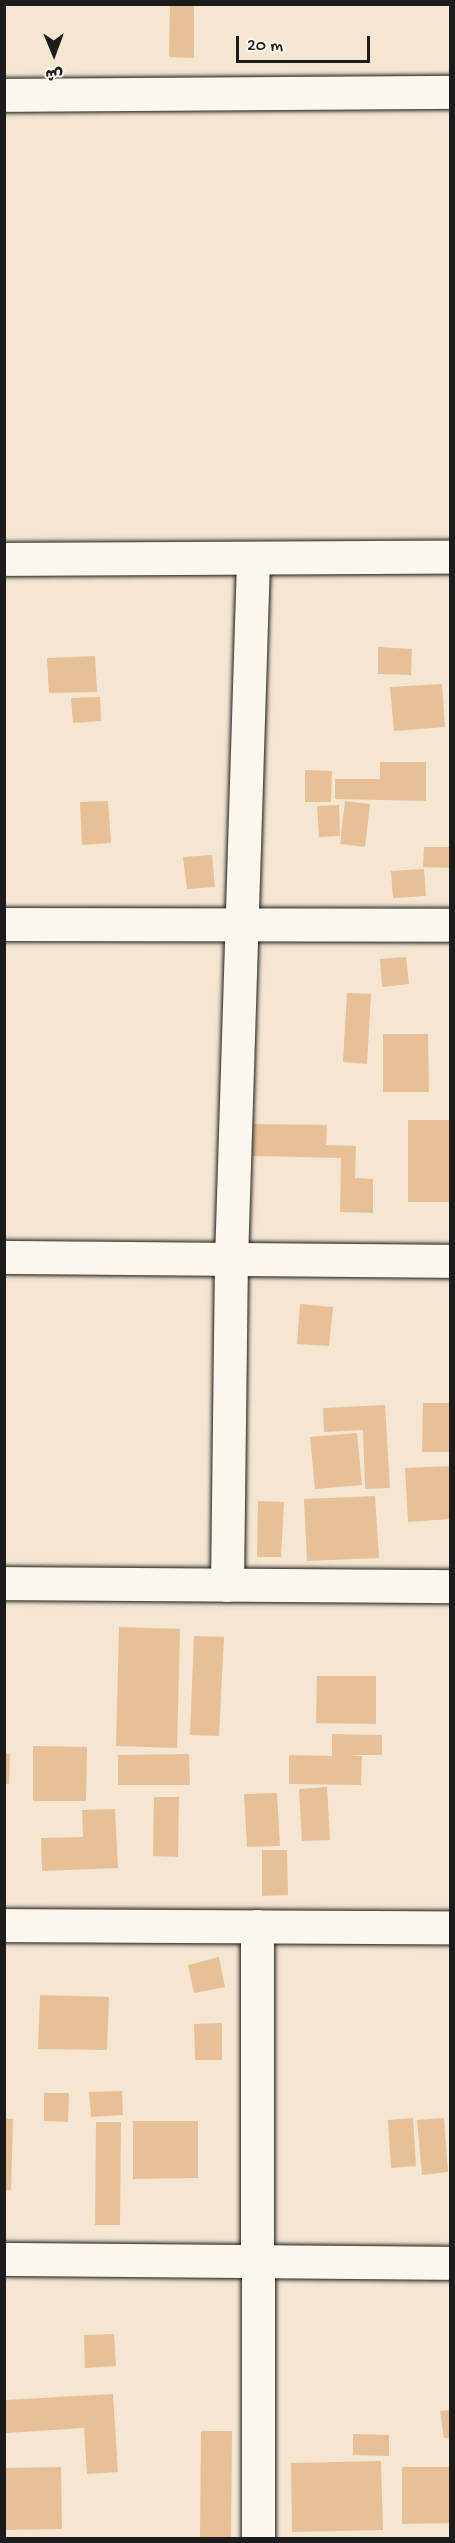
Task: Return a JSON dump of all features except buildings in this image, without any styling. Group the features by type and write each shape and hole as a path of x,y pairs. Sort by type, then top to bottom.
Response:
{"street":[{"path":"4,95 450,92"},
{"path":"4,559 450,557"},
{"path":"227,1585 231,1260 253,558"},
{"path":"4,924 450,925"},
{"path":"4,1257 450,1261"},
{"path":"4,1583 450,1586"},
{"path":"4,1925 450,1927"},
{"path":"257,1926 260,2262 258,2538"},
{"path":"4,2259 450,2263"}]}
